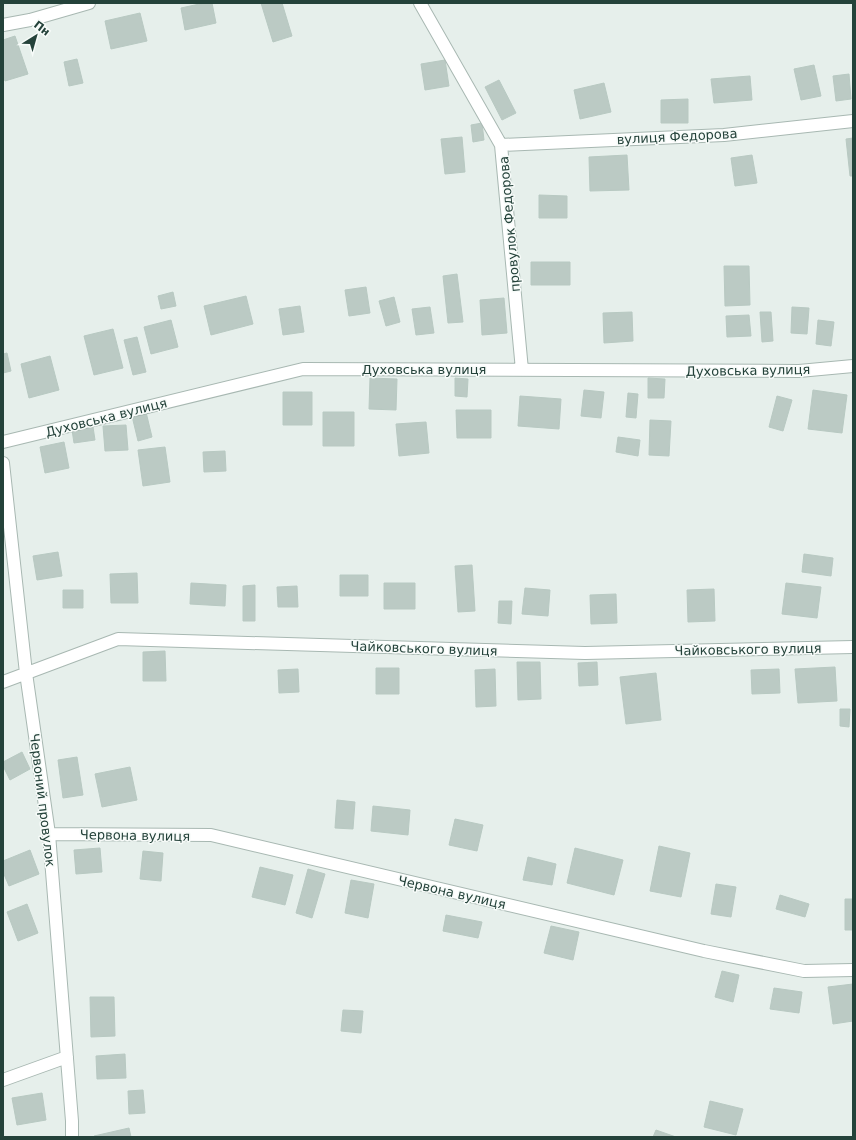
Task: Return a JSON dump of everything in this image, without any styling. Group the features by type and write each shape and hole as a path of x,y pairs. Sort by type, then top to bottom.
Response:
{"street":[{"path":"3,25 30,20 89,3"},
{"name":"провулок Федорова","path":"420,3 501,145 522,370"},
{"name":"вулиця Федорова","path":"501,145 724,135 853,121"},
{"name":"Духовська вулиця","path":"3,442 303,369 798,371 853,366"},
{"name":"Червоний провулок","path":"3,463 26,673 49,834 72,1137"},
{"name":"Чайковського вулиця","path":"3,682 118,639 585,653 853,647"},
{"name":"Червона вулиця","path":"49,834 210,835 704,951 804,971 853,970"},
{"path":"3,1080 67,1057"}],"building":[{"path":"204,3 212,3 216,23 185,30 181,8"},
{"path":"261,3 282,3 292,36 273,42"},
{"path":"140,13 147,41 111,49 105,21"},
{"path":"15,36 28,74 5,81 3,76 3,40"},
{"path":"77,59 83,83 69,86 64,62"},
{"path":"445,60 449,86 425,90 421,64"},
{"path":"814,65 821,96 801,100 794,69"},
{"path":"849,74 851,99 836,101 833,76"},
{"path":"750,76 752,100 714,103 711,79"},
{"path":"499,80 516,113 502,120 485,87"},
{"path":"604,83 611,112 580,119 574,90"},
{"path":"688,99 688,123 661,123 661,100"},
{"path":"482,123 484,140 473,142 471,125"},
{"path":"462,137 465,172 445,174 441,139"},
{"path":"853,138 853,176 850,176 846,139"},
{"path":"627,155 629,190 590,191 589,157"},
{"path":"752,155 757,183 735,186 731,158"},
{"path":"539,195 567,196 567,218 539,218"},
{"path":"531,262 570,262 570,285 531,285"},
{"path":"724,266 749,266 750,305 725,306"},
{"path":"457,274 463,322 448,323 443,276"},
{"path":"366,287 370,313 349,316 345,290"},
{"path":"173,292 176,306 161,309 158,296"},
{"path":"246,296 253,324 211,335 204,306"},
{"path":"394,297 400,322 386,326 379,301"},
{"path":"504,298 507,333 482,335 480,300"},
{"path":"300,306 304,332 283,335 279,309"},
{"path":"430,307 434,333 416,335 412,309"},
{"path":"792,307 809,308 807,334 791,333"},
{"path":"632,312 633,341 604,343 603,313"},
{"path":"760,312 771,312 773,341 762,342"},
{"path":"749,315 751,336 727,337 726,316"},
{"path":"171,320 178,347 151,354 144,327"},
{"path":"818,320 834,322 831,346 816,344"},
{"path":"113,329 123,368 94,375 84,336"},
{"path":"137,337 146,372 133,375 124,340"},
{"path":"7,353 11,371 3,373 3,354"},
{"path":"50,356 59,390 29,398 21,364"},
{"path":"370,378 397,379 396,410 369,409"},
{"path":"455,378 468,379 467,397 455,396"},
{"path":"648,378 665,379 664,398 648,398"},
{"path":"584,390 604,392 601,418 581,416"},
{"path":"813,390 847,395 842,433 808,429"},
{"path":"283,392 312,392 312,425 283,425"},
{"path":"628,393 638,394 636,418 626,417"},
{"path":"520,396 561,399 559,429 518,426"},
{"path":"777,396 792,400 783,431 769,427"},
{"path":"456,410 491,410 491,438 457,438"},
{"path":"146,412 152,437 138,441 132,416"},
{"path":"323,412 354,412 354,446 323,446"},
{"path":"650,420 671,421 669,456 649,455"},
{"path":"426,422 429,453 399,456 396,424"},
{"path":"126,425 128,450 105,451 103,426"},
{"path":"93,427 95,440 74,443 72,430"},
{"path":"618,437 640,440 638,456 616,452"},
{"path":"64,442 69,468 45,473 40,447"},
{"path":"165,447 170,482 143,486 138,450"},
{"path":"225,451 226,471 204,472 203,452"},
{"path":"58,552 62,576 37,580 33,556"},
{"path":"804,554 833,558 831,576 802,572"},
{"path":"472,565 475,611 458,612 455,566"},
{"path":"137,573 138,603 111,603 110,574"},
{"path":"340,575 368,575 368,596 340,596"},
{"path":"191,583 226,585 225,606 190,604"},
{"path":"384,583 415,583 415,609 384,609"},
{"path":"786,583 821,587 817,618 782,614"},
{"path":"255,585 255,621 243,621 243,586"},
{"path":"297,586 298,607 278,607 277,587"},
{"path":"525,588 550,590 548,616 522,614"},
{"path":"714,589 715,621 688,622 687,590"},
{"path":"63,590 83,590 83,608 63,608"},
{"path":"616,594 617,623 591,624 590,595"},
{"path":"499,601 512,601 511,624 498,623"},
{"path":"165,651 166,681 143,681 143,652"},
{"path":"517,662 540,662 541,699 518,700"},
{"path":"597,662 598,685 579,686 578,663"},
{"path":"835,667 837,701 798,703 795,669"},
{"path":"376,668 399,668 399,694 376,694"},
{"path":"298,669 299,692 279,693 278,670"},
{"path":"495,669 496,706 476,707 475,670"},
{"path":"779,669 780,693 752,694 751,670"},
{"path":"656,673 661,720 626,724 620,677"},
{"path":"840,709 850,709 849,727 840,726"},
{"path":"22,752 30,769 10,780 3,766 3,762"},
{"path":"77,757 83,795 63,798 58,760"},
{"path":"130,767 137,800 102,807 95,774"},
{"path":"337,800 355,802 353,829 335,828"},
{"path":"373,806 410,810 408,835 371,831"},
{"path":"455,819 483,825 477,851 449,845"},
{"path":"659,846 690,853 681,897 650,891"},
{"path":"100,848 102,872 76,874 74,850"},
{"path":"575,848 623,860 614,895 567,883"},
{"path":"30,850 39,874 9,886 3,872 3,861"},
{"path":"143,851 163,853 161,881 140,879"},
{"path":"528,857 556,864 552,885 523,880"},
{"path":"260,867 293,875 285,905 252,897"},
{"path":"308,869 325,874 312,918 296,913"},
{"path":"351,880 374,884 368,918 345,913"},
{"path":"716,884 736,887 731,917 711,914"},
{"path":"780,895 809,904 805,917 776,909"},
{"path":"845,899 853,899 853,930 845,930"},
{"path":"27,904 38,933 18,941 7,912"},
{"path":"446,915 482,922 478,938 443,931"},
{"path":"551,926 579,932 573,960 544,953"},
{"path":"722,971 739,975 733,1002 715,997"},
{"path":"853,984 853,1021 833,1024 828,987"},
{"path":"774,988 802,992 799,1013 770,1009"},
{"path":"90,997 114,997 115,1036 91,1037"},
{"path":"343,1010 363,1011 361,1033 341,1031"},
{"path":"125,1054 126,1078 97,1079 96,1056"},
{"path":"143,1090 145,1113 129,1114 128,1091"},
{"path":"42,1093 46,1120 17,1125 12,1098"},
{"path":"710,1101 743,1109 736,1135 704,1127"},
{"path":"129,1128 131,1137 94,1137 94,1136"},
{"path":"656,1130 676,1137 653,1137"}]}
